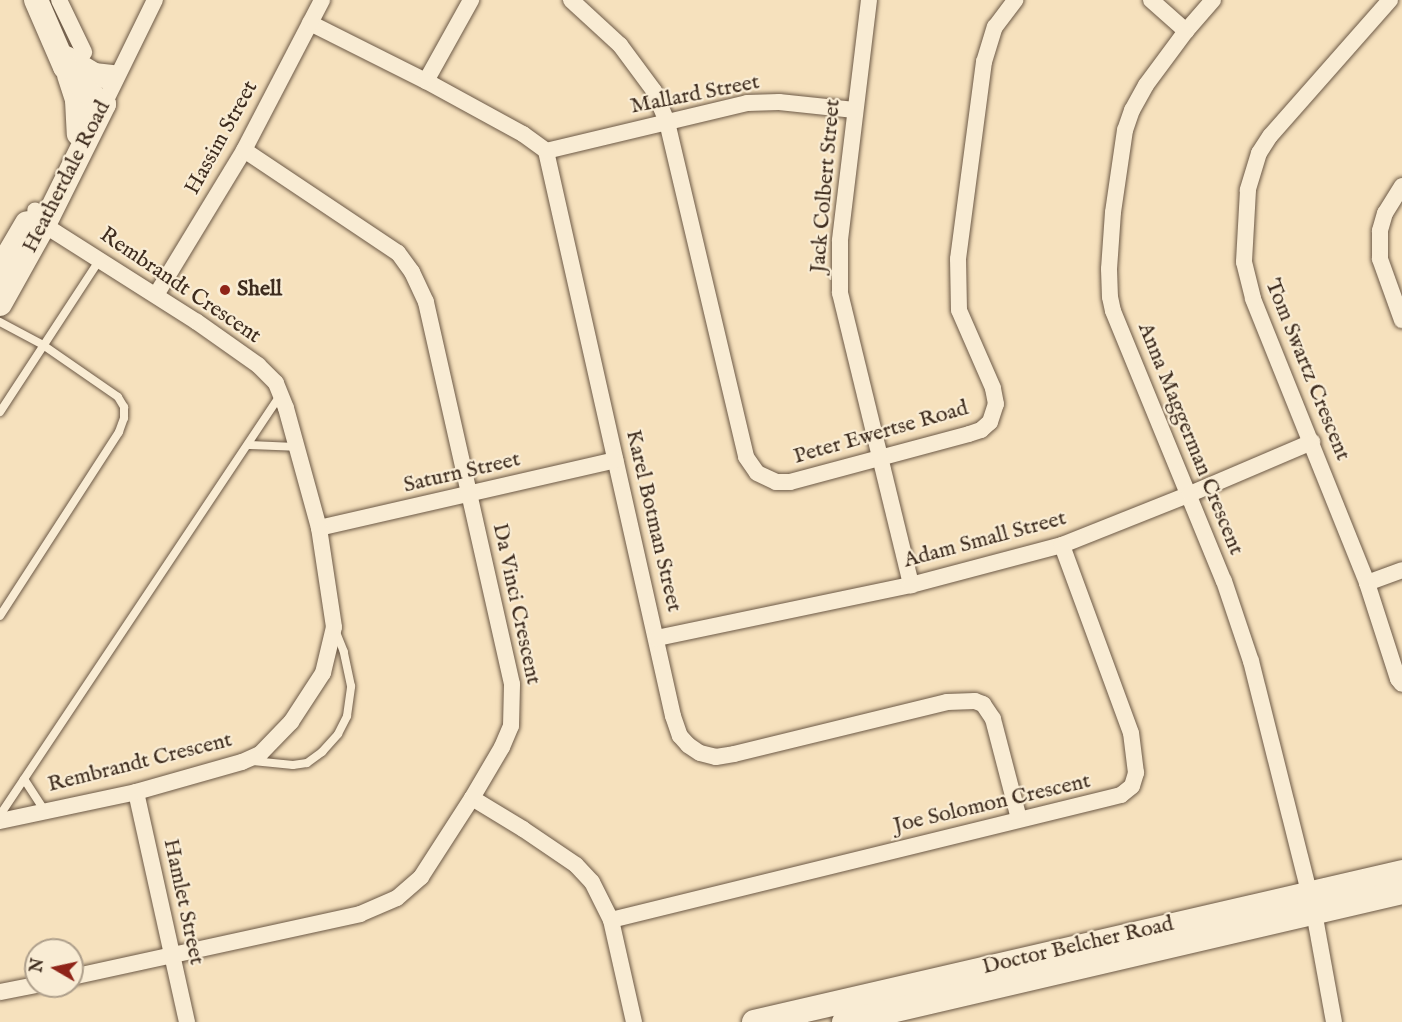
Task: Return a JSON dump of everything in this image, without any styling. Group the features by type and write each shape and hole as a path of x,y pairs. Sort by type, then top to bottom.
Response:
{"main road":[{"path":"36,0 77,100 79,134"},
{"path":"62,60 83,70 112,77"},
{"path":"62,60 100,102"},
{"name":"Heatherdale Road","path":"0,304 79,134 100,102"},
{"name":"Heatherdale Road","path":"0,269 14,246 40,218 100,102"},
{"name":"Doctor Belcher Road","path":"844,1022 1312,902 1402,872"},
{"name":"Doctor Belcher Road","path":"754,1022 1312,902 1402,892"}],"street":[{"path":"59,0 84,52"},
{"name":"Heatherdale Road","path":"100,102 155,0"},
{"name":"Hassim Street","path":"156,295 244,150 322,0"},
{"path":"426,81 471,0"},
{"name":"Peter Ewertse Road","path":"571,0 620,45 654,91 666,122 739,436 751,468 765,479 790,482 981,430 990,422 996,404 993,388 959,310 957,285 984,62 994,27 1015,0"},
{"name":"Jack Colbert Street","path":"868,0 840,241 840,293 911,585"},
{"path":"1151,0 1186,31"},
{"name":"Anna Maggerman Crescent","path":"1213,0 1186,31 1146,85 1132,110 1125,130 1113,212 1108,269 1113,311 1190,494 1251,661 1312,902 1334,1022"},
{"name":"Tom Swartz Crescent","path":"1390,0 1270,136 1253,169 1248,190 1244,262 1246,280 1367,582 1398,679 1402,684"},
{"path":"310,23 426,81 523,134 546,151"},
{"name":"Heatherdale Road","path":"100,102 112,77 131,48"},
{"name":"Mallard Street","path":"546,151 760,102 855,110"},
{"name":"Da Vinci Crescent","path":"84,974 360,914 397,898 421,877 472,798 502,747 511,726 512,684 426,302 412,272 398,253 244,150"},
{"name":"Karel Botman Street","path":"546,151 673,716 680,736 700,753 716,757 947,702 965,700 983,704 993,719 998,734 1019,819"},
{"path":"1402,186 1384,213 1380,231 1380,259 1402,320"},
{"name":"Rembrandt Crescent","path":"0,821 136,792 247,760 274,742 311,692 323,673 334,627 319,528 297,447 276,384 258,365 40,218"},
{"name":"Adam Small Street","path":"657,638 911,585 1062,545 1312,442"},
{"name":"Saturn Street","path":"319,528 615,460"},
{"name":"Joe Solomon Crescent","path":"611,920 1121,795 1132,786 1137,773 1131,733 1062,545"},
{"path":"1367,582 1402,570"},
{"name":"Hamlet Street","path":"136,792 187,1022"},
{"path":"472,798 523,829 584,872 604,902 611,920 634,1022"},
{"path":"0,992 24,987"}],"lane":[{"path":"0,412 100,259"},
{"path":"0,322 43,345 118,397 124,407 124,418 119,432 0,616"},
{"name":"Rembrandt Crescent","path":"0,815 281,394"},
{"path":"248,445 297,447"},
{"path":"247,760 293,765 307,763 322,752 338,734 347,716 351,687 344,652 334,627"},
{"path":"24,779 44,810"}],"place":[{"name":"Shell","path":"225,290"}]}
